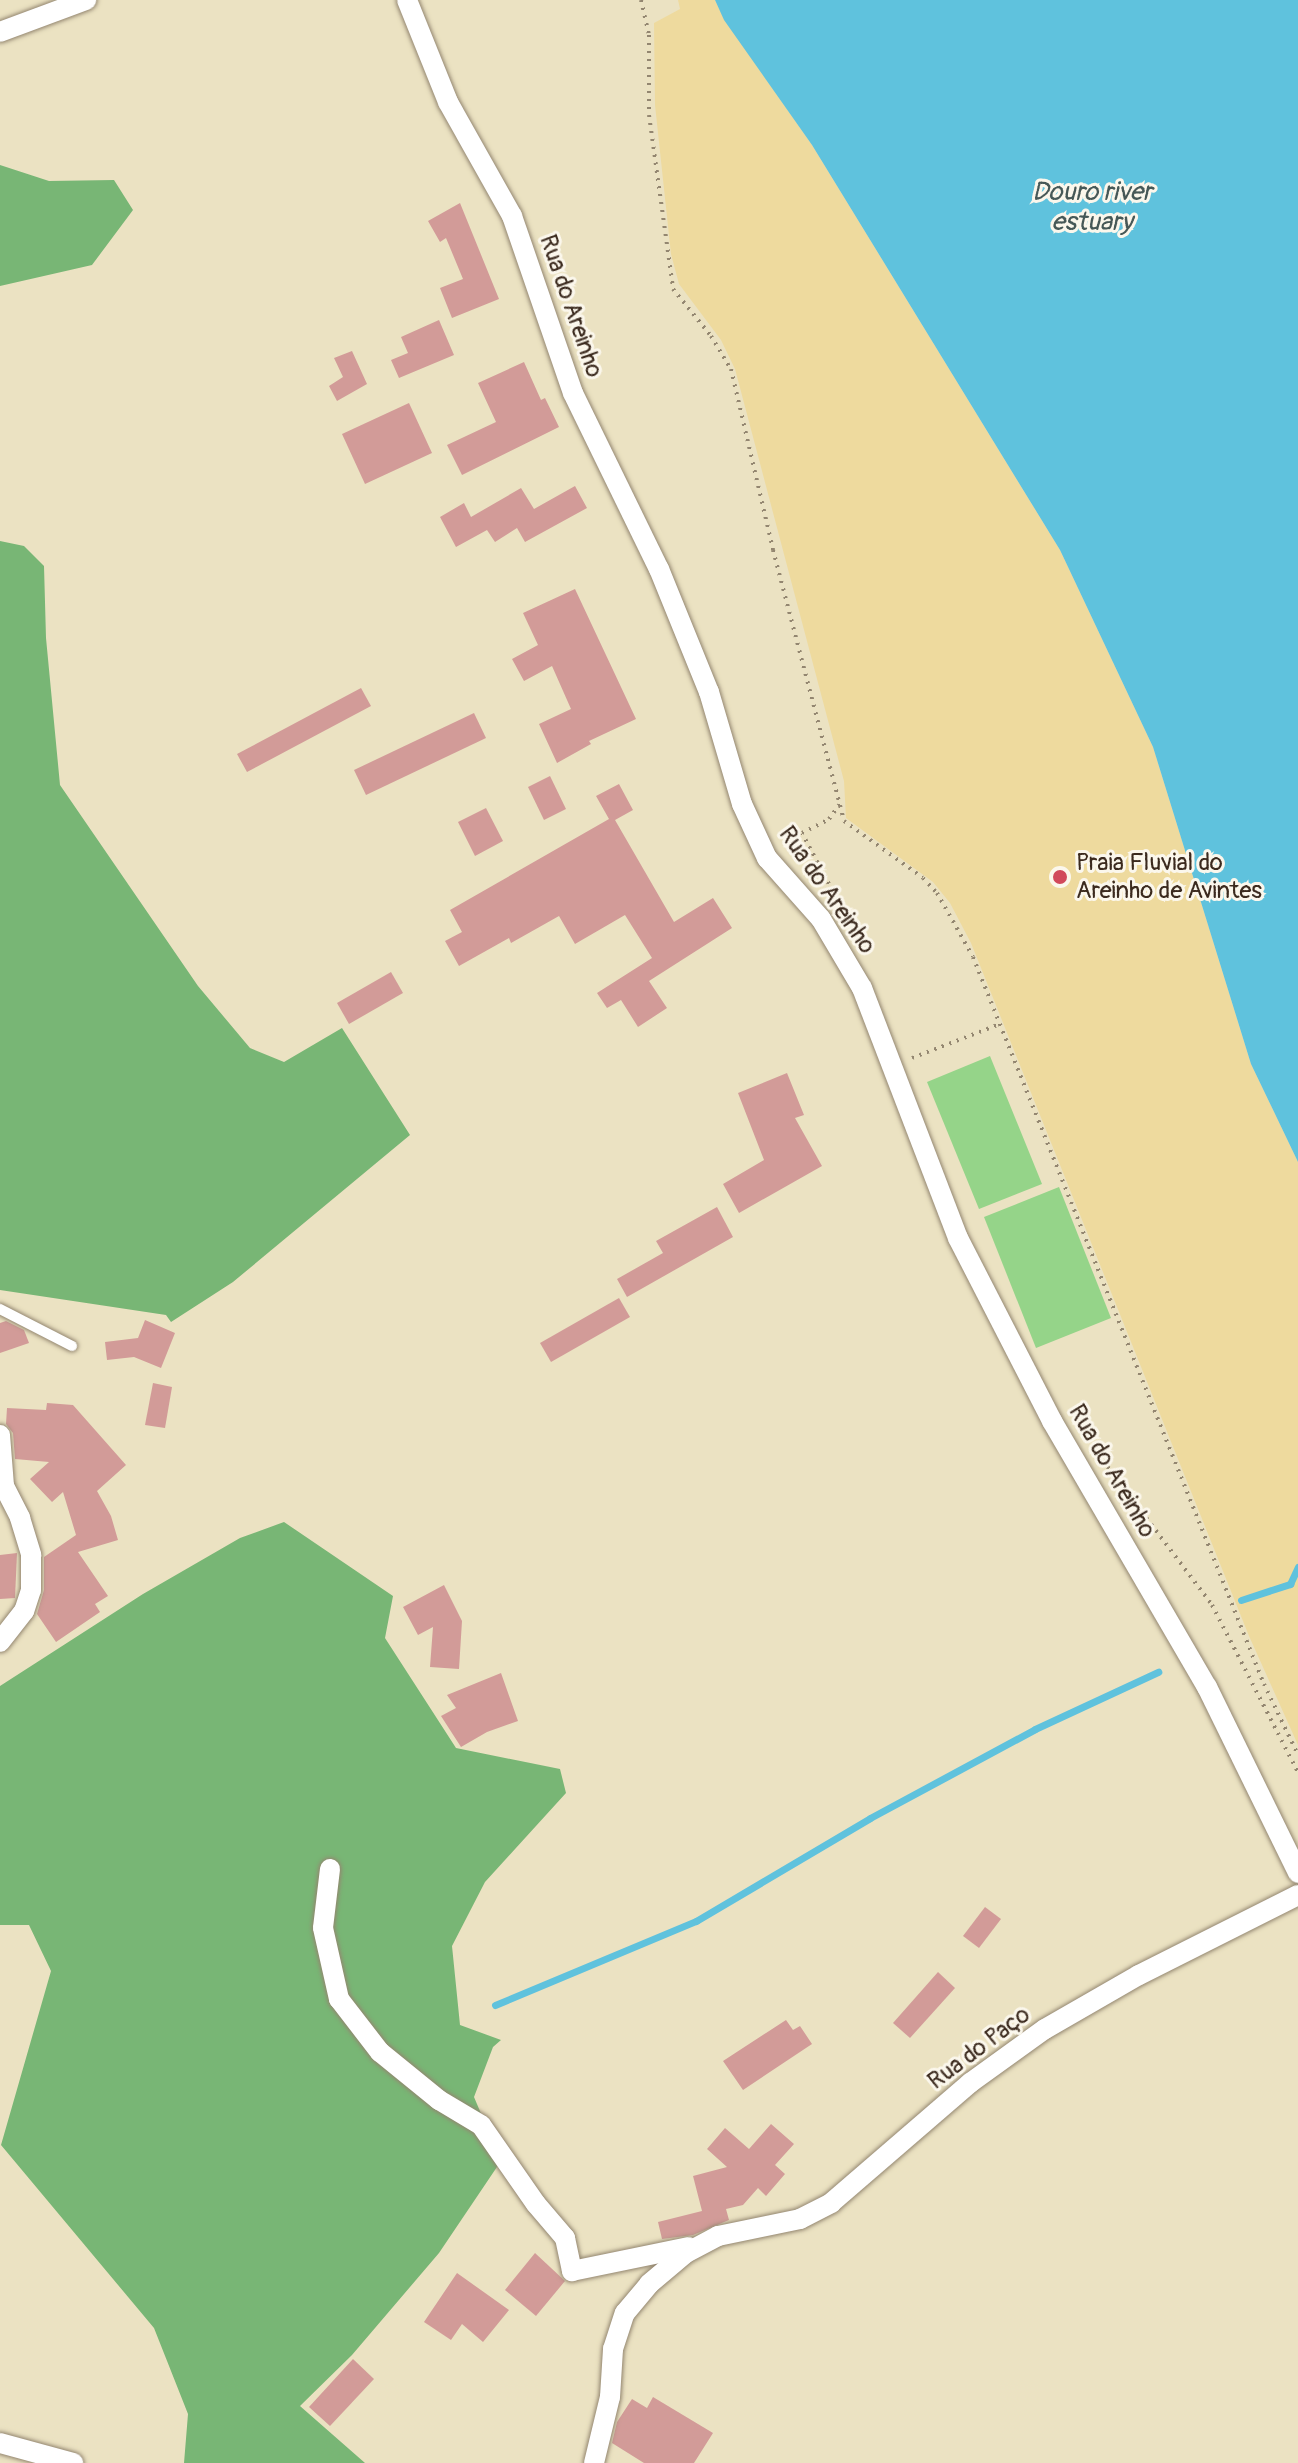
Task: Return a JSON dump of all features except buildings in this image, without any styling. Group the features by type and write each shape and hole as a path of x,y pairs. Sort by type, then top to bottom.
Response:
{"street":[{"path":"0,32 86,0"},
{"name":"Rua do Areinho","path":"407,0 448,102 512,216 573,393 659,569 709,692 742,804 767,858 839,946 862,988 958,1238 1052,1421 1207,1687 1298,1873"},
{"path":"0,1435 4,1486 20,1518 31,1555 31,1590 24,1611 0,1642"},
{"name":"Rua do Paço","path":"330,1869 323,1928 339,1999 380,2052 439,2100 481,2125 536,2204 565,2238 572,2271 701,2245"},
{"name":"Rua do Paço","path":"594,2463 610,2397 613,2349 625,2313 649,2284 718,2236 800,2219 831,2203 970,2083 1045,2029 1139,1975 1298,1895"},
{"path":"0,2443 73,2463"}],"lane":[{"path":"0,1309 72,1346"}],"path":[{"path":"641,0 649,35 649,115 673,289 711,336 731,369 773,550 844,821 923,878 937,893 973,957 1264,1684 1298,1755"},
{"path":"840,804 829,819 802,833 843,912"},
{"path":"891,1067 1000,1024"},
{"path":"1097,1453 1212,1605 1298,1772"}],"green space":[{"path":"0,165 49,181 114,180 133,210 92,265 0,286"},
{"path":"0,541 24,546 44,566 46,638 60,785 198,986 250,1048 284,1062 342,1028 410,1135 233,1282 171,1322 166,1315 0,1290"},
{"path":"990,1056 1042,1184 979,1209 927,1082"},
{"path":"1059,1187 1111,1318 1036,1348 984,1217"},
{"path":"284,1522 393,1596 385,1638 456,1748 560,1769 566,1793 485,1882 452,1946 460,2025 501,2040 493,2047 474,2097 501,2161 439,2253 352,2355 300,2406 365,2463 184,2463 188,2414 154,2328 1,2145 51,1971 29,1925 0,1925 0,1686 143,1594 240,1538"}],"sand":[{"name":"Praia Fluvial do Areinho de Avintes","path":"678,0 715,0 725,20 812,145 1060,550 1153,747 1251,1064 1298,1162 1298,1745 1249,1636 971,943 950,903 933,882 846,818 844,781 735,369 721,340 679,284 671,254 655,105 654,23 680,9"}],"water":[{"name":"Douro river estuary","path":"715,0 1298,0 1298,1162 1251,1064 1153,747 1060,550 812,145 724,20"}],"waterway":[{"path":"1241,1600 1290,1584 1298,1567"},
{"path":"495,2005 696,1921 870,1818 1035,1729 1158,1672"}],"place":[{"name":"Praia Fluvial do Areinho de Avintes","path":"1060,877"}]}
